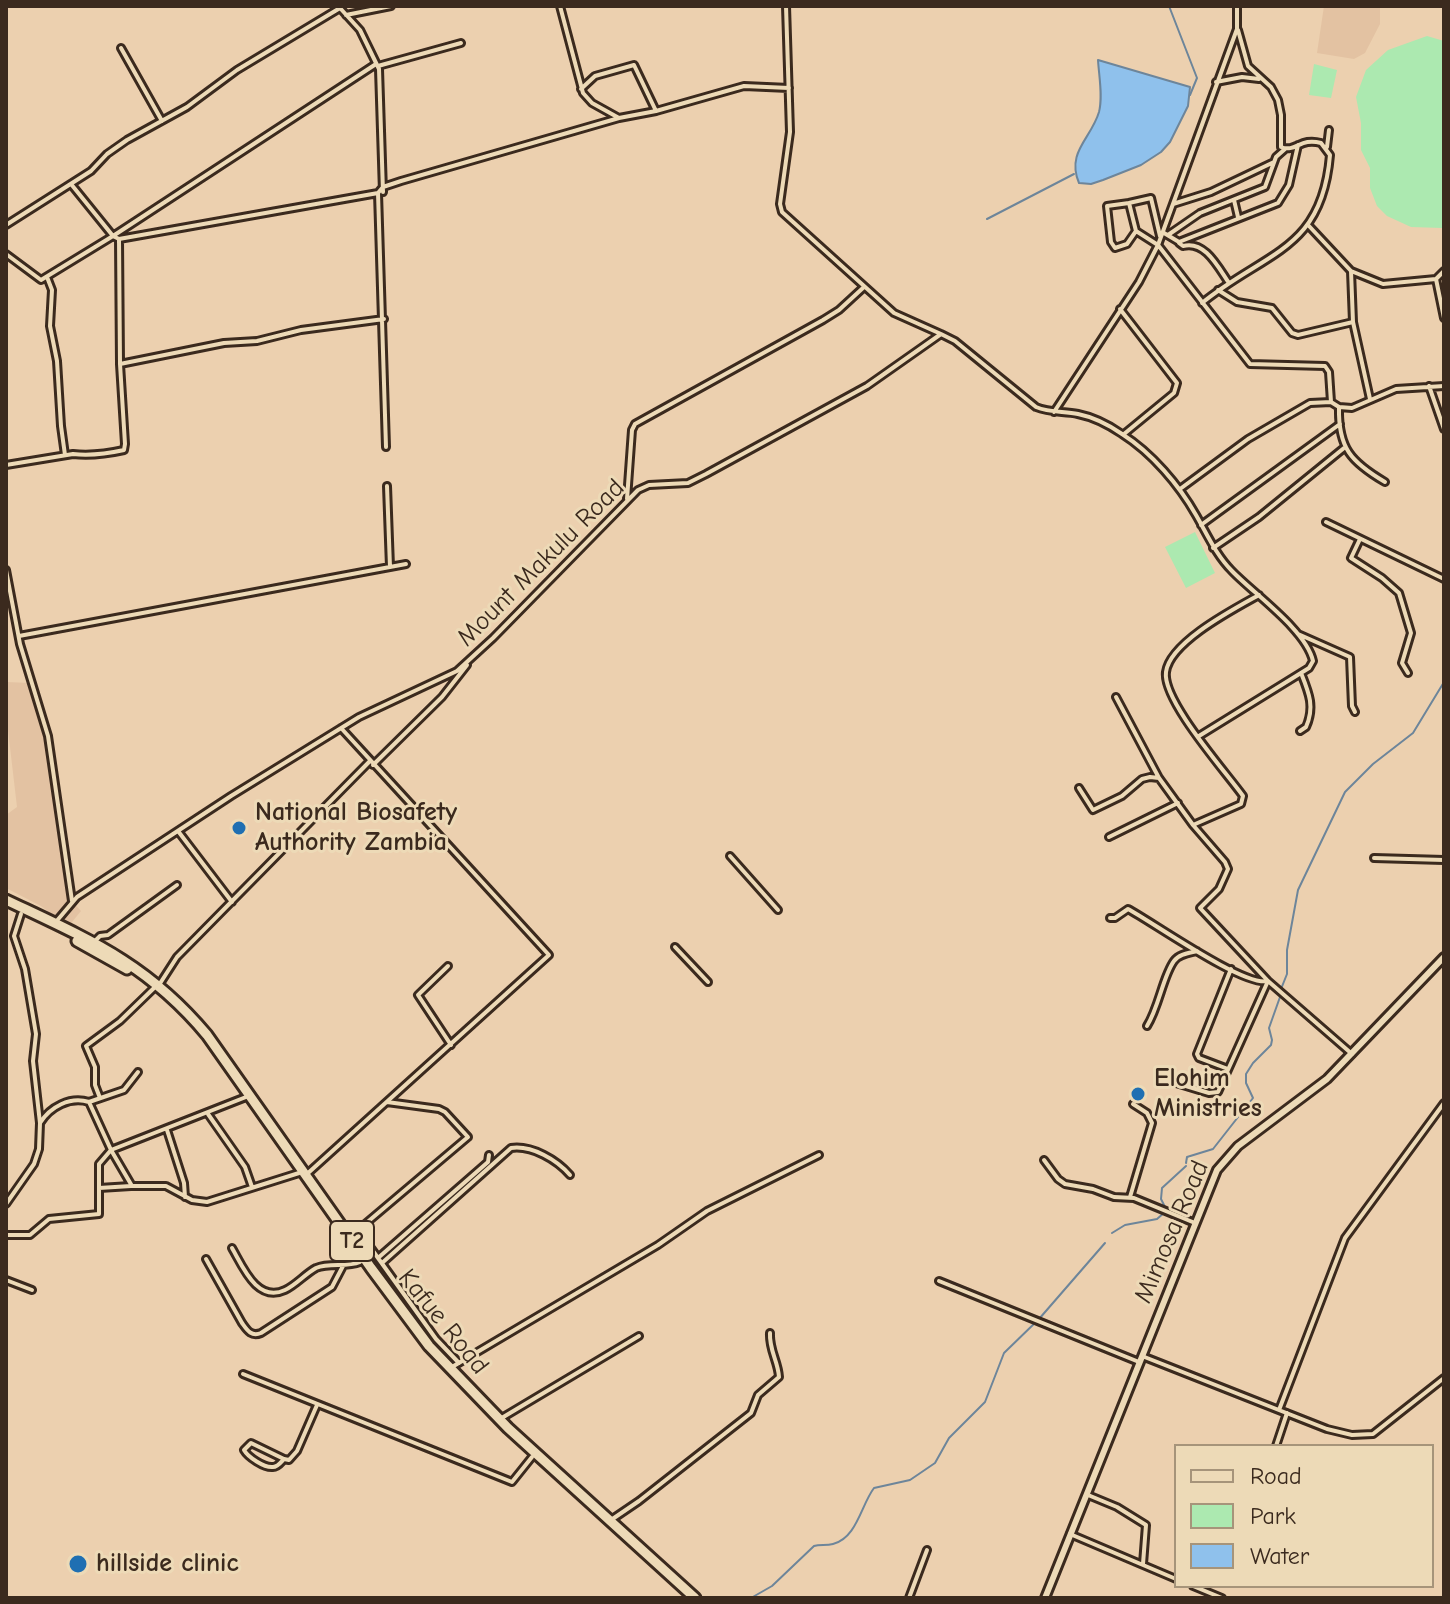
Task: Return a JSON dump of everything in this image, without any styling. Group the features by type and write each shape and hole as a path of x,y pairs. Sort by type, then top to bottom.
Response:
{"highway":[{"name":"Kafue Road","path":"6,900 93,942 136,967 207,1035 303,1173 360,1262 437,1362 532,1457 688,1598"},
{"name":"Kafue Road","path":"6,907 108,956 156,986 194,1028 303,1173 378,1263 405,1315 450,1369 499,1419 695,1598"}],"street":[{"path":"346,15 391,6"},
{"path":"560,6 581,89 588,100 619,118"},
{"path":"786,6 790,132 780,204 782,212 894,313 955,341 1036,407 1086,416 1123,434 1180,489 1213,548 1230,570 1296,633 1313,657 1313,664 1301,673 1199,736"},
{"path":"1164,236 1203,212 1265,187 1282,150 1281,109 1271,87 1245,60 1237,29 1237,6"},
{"path":"6,225 91,171 107,154 127,140 192,103 237,70 340,7 361,33 377,65 386,447"},
{"path":"1054,412 1139,282 1164,236 1237,29"},
{"path":"6,254 41,280 116,238 377,65 461,43"},
{"path":"121,48 162,121"},
{"path":"581,89 595,76 635,65 656,111"},
{"path":"1216,82 1242,77 1261,79"},
{"path":"116,238 381,190 619,118 744,86 790,89"},
{"path":"1327,149 1329,130"},
{"path":"1202,303 1288,245 1309,226 1327,179 1330,155 1321,143 1313,141 1282,150"},
{"path":"1178,242 1238,217 1271,208 1281,200 1293,173 1297,147"},
{"path":"1173,204 1211,192 1274,162"},
{"path":"6,465 65,455 93,456 124,450 116,238 71,184"},
{"path":"1136,231 1123,247 1114,247 1107,206 1151,198 1164,236 1183,246 1190,244 1202,248 1229,283"},
{"path":"1234,200 1238,217"},
{"path":"1129,203 1136,231 1158,245 1250,364 1325,366 1329,372 1331,402"},
{"path":"1309,226 1351,271 1383,284 1436,279 1444,271"},
{"path":"1351,271 1353,322 1370,399"},
{"path":"47,277 52,290 50,326 57,361 65,455"},
{"path":"1436,279 1444,318"},
{"path":"627,499 632,430 638,422 833,314 864,287"},
{"path":"1218,290 1237,302 1272,308 1292,333 1298,335 1353,322"},
{"path":"1120,309 1177,383 1174,393 1123,434"},
{"path":"120,364 224,343 257,341 301,330 384,319"},
{"name":"Mount Makulu Road","path":"55,924 72,901 178,831 341,728 449,675 471,660 627,499 649,485 682,484 706,474 867,386 941,334"},
{"path":"1429,386 1444,429"},
{"path":"1180,489 1279,419 1310,403 1331,402 1339,407 1355,408 1396,389 1444,386"},
{"path":"1339,407 1344,448 1359,467 1385,482"},
{"path":"1201,525 1340,424"},
{"path":"1213,548 1259,517 1344,448"},
{"path":"387,486 390,567"},
{"path":"1326,522 1444,579"},
{"path":"1360,539 1351,558 1399,593 1411,630 1409,647 1402,663 1408,673"},
{"path":"19,636 406,564"},
{"path":"6,570 19,636 48,736 72,901"},
{"path":"1193,825 1244,800 1170,695 1166,677 1168,664 1212,623 1259,595"},
{"path":"1296,633 1350,657 1352,706 1355,712"},
{"path":"100,1098 95,1085 95,1067 86,1046 128,1015 156,986 177,957 292,838 442,697 471,660"},
{"path":"1300,731 1306,727 1311,710 1311,700 1301,673"},
{"path":"1116,697 1159,778 1228,869 1219,889 1200,908 1268,981 1352,1054"},
{"path":"99,1188 166,1186 185,1197 207,1202 303,1173 546,960 549,954 341,728"},
{"path":"1079,788 1091,808 1097,809 1130,791 1142,779 1159,778"},
{"path":"1109,837 1178,803"},
{"path":"178,831 232,902"},
{"path":"730,856 778,910"},
{"path":"1374,858 1444,860"},
{"path":"93,942 100,936 108,935 177,885"},
{"path":"1110,918 1128,909 1231,969 1257,982 1268,981"},
{"path":"6,1204 37,1160 40,1123 33,1061 36,1031 25,969 14,943 21,914"},
{"path":"675,947 708,982"},
{"path":"1147,1026 1173,962 1182,955 1199,951"},
{"name":"Mimosa Road","path":"1045,1598 1217,1170 1228,1155 1317,1088 1444,957"},
{"path":"448,966 418,995 451,1045"},
{"path":"1228,1069 1208,1063 1197,1054 1231,969"},
{"path":"1176,1083 1218,1092 1268,981"},
{"path":"40,1123 53,1108 76,1100 89,1102 124,1090 138,1072"},
{"path":"6,1235 30,1235 49,1219 99,1214 99,1164 111,1150 246,1097"},
{"path":"89,1102 132,1186"},
{"path":"385,1102 439,1109 468,1137 358,1230 378,1263 436,1339 459,1363"},
{"path":"1279,1410 1345,1238 1444,1103"},
{"path":"1130,1197 1152,1123 1147,1113 1133,1104"},
{"path":"208,1114 245,1167 252,1188"},
{"path":"167,1130 184,1183 185,1197"},
{"path":"378,1263 511,1148 529,1150 556,1161 570,1175"},
{"path":"378,1263 488,1162 489,1155"},
{"path":"450,1369 658,1245 707,1211 819,1155"},
{"path":"1044,1160 1065,1184 1114,1197 1130,1197 1195,1223"},
{"path":"232,1248 245,1271 263,1292 282,1291 318,1268 360,1262"},
{"path":"206,1259 242,1323 255,1335 332,1287 343,1266"},
{"path":"6,1280 32,1290"},
{"path":"939,1281 1341,1433 1371,1435 1444,1378"},
{"path":"405,1315 414,1308"},
{"path":"753,1409 757,1397 779,1377 769,1345 770,1333"},
{"path":"499,1419 639,1336"},
{"path":"243,1374 512,1482 532,1457"},
{"path":"611,1520 661,1485 764,1403"},
{"path":"284,1459 273,1467 249,1457 244,1450 251,1443 289,1460 317,1405"},
{"path":"1277,1444 1287,1413"},
{"path":"1086,1495 1112,1504 1146,1525 1143,1564"},
{"path":"1070,1534 1174,1578"},
{"path":"909,1598 927,1550"},
{"path":"1198,1588 1222,1598"}],"shaded area":[{"path":"1324,6 1380,6 1380,24 1365,53 1354,59 1317,53"},
{"path":"6,682 30,683 45,738 69,898 81,911 68,927 41,906 6,888 6,815 17,807 6,713"}],"green space":[{"path":"1427,36 1444,41 1442,228 1411,227 1387,216 1377,206 1370,188 1370,168 1361,150 1361,123 1356,97 1366,70 1388,50"},
{"path":"1314,64 1337,70 1331,98 1309,95"},
{"path":"1195,532 1215,573 1186,588 1165,547"}],"water":[{"path":"1098,60 1190,87 1188,106 1170,142 1161,152 1141,165 1103,180 1091,184 1079,183 1076,172 1078,154 1100,106"}],"waterway":[{"path":"1169,6 1197,78 1190,95"},
{"path":"987,219 1074,174"},
{"path":"1281,989 1287,974 1287,950 1298,890 1345,792 1373,764 1413,733 1444,682"},
{"path":"1186,1163 1187,1157 1213,1149 1253,1098 1246,1083 1246,1074 1271,1045 1269,1028 1280,997"},
{"path":"1166,1209 1161,1199 1162,1188 1186,1166"},
{"path":"1112,1233 1125,1225 1157,1219 1165,1212"},
{"path":"751,1598 772,1586 814,1546 833,1544 848,1535 874,1488 910,1480 935,1463 949,1438 985,1402 1004,1353 1039,1319 1105,1243"}],"place":[{"name":"National Biosafety Authority Zambia","path":"239,828"},
{"name":"Elohim Ministries","path":"1138,1094"},
{"name":"hillside clinic","path":"78,1564"}]}
